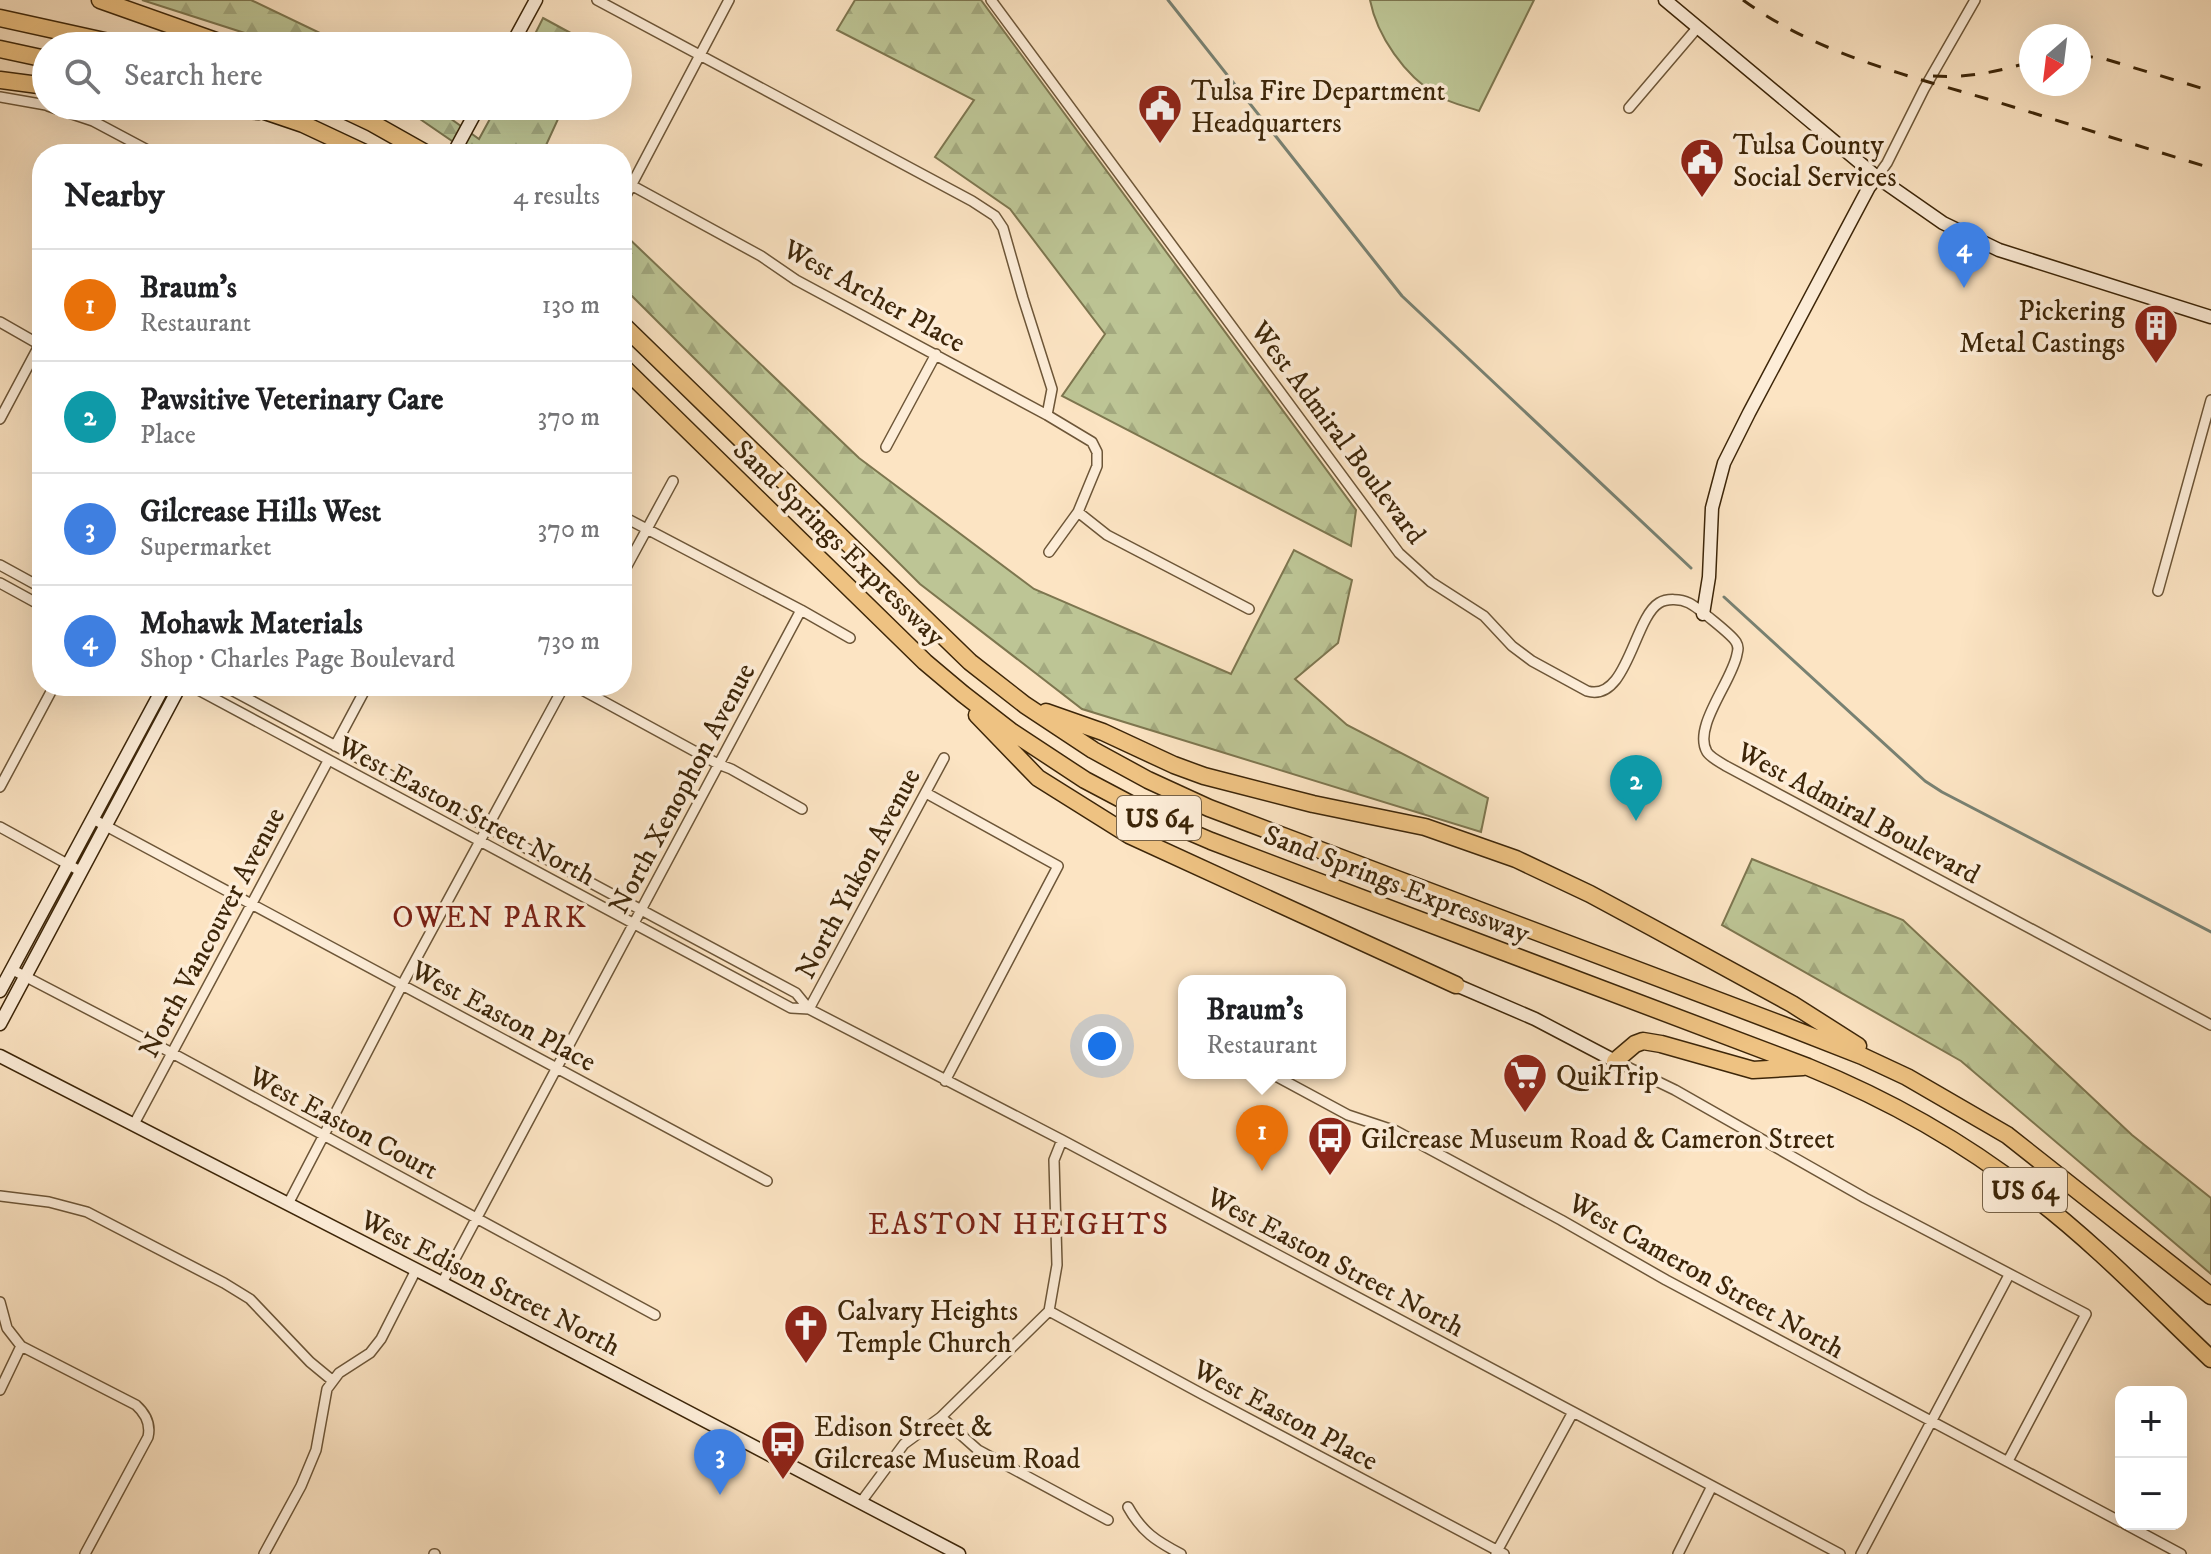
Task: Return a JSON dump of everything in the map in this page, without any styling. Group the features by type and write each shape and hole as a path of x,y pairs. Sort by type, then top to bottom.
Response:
{"highway":[{"path":"100,0 190,32"},
{"path":"0,18 64,32"},
{"path":"0,49 32,56"},
{"path":"0,80 32,84"},
{"path":"291,120 346,144"},
{"path":"366,120 409,144"},
{"name":"Sand Springs Expressway","path":"632,334 970,662 1025,705 1093,750 1188,799 1822,1040 1907,1077 2007,1135 2211,1296"},
{"name":"Sand Springs Expressway","path":"632,376 925,662 1012,732 1060,764 1155,817 1211,841 1808,1067 1909,1114 1972,1152 2029,1193 2091,1246 2211,1359"},
{"path":"925,662 1038,778 1097,817 1182,861 1448,982"},
{"path":"1025,705 1103,732 1204,776 1313,804 1425,827 1516,859 1590,894 1792,1004 1907,1077"},
{"path":"1615,1061 1643,1041 1753,1070 1808,1067"},
{"path":"2138,1237 2211,1304"}],"main road":[{"path":"519,32 536,0"},
{"path":"1665,0 1877,177 1943,223 1999,250 2211,317"},
{"path":"458,144 471,120"},
{"path":"1703,614 1709,577 1712,508 1724,463 1877,177"},
{"path":"99,822 159,696"},
{"path":"0,991 174,696"},
{"path":"0,1024 25,977 74,868"},
{"path":"1448,982 1535,1019 1615,1061"},
{"name":"West Edison Street North","path":"0,1056 959,1554"}],"street":[{"path":"597,0 995,216 1003,228 1052,389 1047,415"},
{"path":"632,183 729,0"},
{"name":"West Admiral Boulevard","path":"991,0 1387,538 1416,571 1484,616 1512,646 1532,661 1592,692 1601,692 1611,685 1655,606 1668,600 1690,603 1730,635 1738,650 1731,672 1707,720 1704,732 1708,754 2211,1025"},
{"path":"1877,177 1975,0"},
{"path":"1629,108 1698,27"},
{"path":"0,97 32,103"},
{"path":"90,120 131,144"},
{"name":"West Archer Place","path":"632,186 761,256 796,280 1084,437 1095,447 1098,462 1078,512"},
{"path":"0,322 32,338"},
{"path":"886,447 936,354"},
{"path":"0,419 32,360"},
{"path":"2158,591 2211,400"},
{"path":"632,557 673,481"},
{"path":"1049,552 1078,512 1107,535 1249,609"},
{"path":"632,521 850,638"},
{"path":"0,565 32,583"},
{"path":"0,583 32,601"},
{"name":"North Xenophon Avenue","path":"442,1283 801,610"},
{"path":"0,787 49,696"},
{"name":"West Easton Street North","path":"209,696 791,1008 809,1009"},
{"name":"West Easton Street North","path":"242,696 796,993 809,1009 1062,1140 1840,1554"},
{"path":"335,746 362,696"},
{"path":"288,1204 559,696"},
{"path":"593,696 802,809"},
{"path":"315,754 322,739"},
{"path":"343,769 350,754"},
{"name":"North Yukon Avenue","path":"809,1009 944,758"},
{"name":"North Vancouver Avenue","path":"134,1124 328,761"},
{"path":"926,793 1058,866 945,1081"},
{"name":"West Easton Place","path":"99,822 767,1181"},
{"path":"0,827 74,868"},
{"name":"West Easton Court","path":"11,969 655,1315"},
{"path":"1615,1061 1675,1090 1865,1198 2086,1314 2008,1461"},
{"name":"West Cameron Street North","path":"1281,1079 1348,1115 1396,1131 1680,1287 2115,1519"},
{"path":"861,1502 904,1444 941,1417 1049,1311 1057,1265 1054,1160 1062,1140"},
{"path":"0,1196 49,1202 87,1212 224,1283 250,1299 310,1362 333,1381"},
{"path":"264,1554 309,1468 319,1438 324,1400 333,1381 339,1373 370,1353 381,1339 416,1270"},
{"path":"1861,1554 2009,1275"},
{"path":"0,1302 7,1328 21,1346 136,1405 146,1415 149,1431 145,1443 85,1554"},
{"name":"West Easton Place","path":"1049,1311 1499,1553"},
{"path":"0,1390 21,1346"},
{"path":"1499,1553 1573,1412"},
{"path":"941,1417 978,1450 1108,1520"},
{"path":"1678,1554 1712,1486"},
{"path":"1128,1507 1137,1523 1150,1536 1181,1554"},
{"name":"West Cameron Street North","path":"2136,1530 2181,1554"}],"green space":[{"path":"142,0 251,0 318,32 241,32"},
{"path":"855,0 981,0 1356,510 1351,546 1062,396 1105,334 1010,209 935,157 974,100 837,30"},
{"path":"1370,0 1534,0 1479,111 1442,98 1414,77 1386,41"},
{"path":"543,18 569,32 536,32"},
{"path":"421,120 453,120 479,139 489,120 558,120 547,144 456,144"},
{"path":"632,242 859,458 1034,589 1231,674 1294,550 1352,580 1338,643 1295,679 1347,725 1488,798 1481,832 1082,709 920,584 632,296"},
{"path":"1752,859 1903,920 2132,1135 2211,1198 2211,1274 1961,1061 1722,925"}],"waterway":[{"path":"1168,0 1402,296 1691,568"},
{"path":"1724,597 1925,781 2211,932"}],"railway":[{"path":"1743,0 1799,34 1859,60 2211,168"},
{"path":"2091,57 2211,91"},
{"path":"1933,76 1982,74 2019,65"}],"place":[{"name":"Tulsa Fire Department Headquarters","path":"1160,145"},
{"name":"Tulsa County Social Services","path":"1702,199"},
{"name":"Mohawk Materials","path":"1964,288"},
{"name":"Pickering Metal Castings","path":"2156,365"},
{"name":"Pawsitive Veterinary Care","path":"1636,821"},
{"name":"QuikTrip","path":"1525,1114"},
{"name":"Braum's","path":"1262,1171"},
{"name":"Gilcrease Museum Road & Cameron Street","path":"1330,1177"},
{"name":"Calvary Heights Temple Church","path":"806,1365"},
{"name":"Edison Street & Gilcrease Museum Road","path":"783,1481"},
{"name":"Gilcrease Hills West","path":"720,1495"}],"district":[{"name":"OWEN PARK","path":"490,917"},
{"name":"EASTON HEIGHTS","path":"1019,1224"}]}
